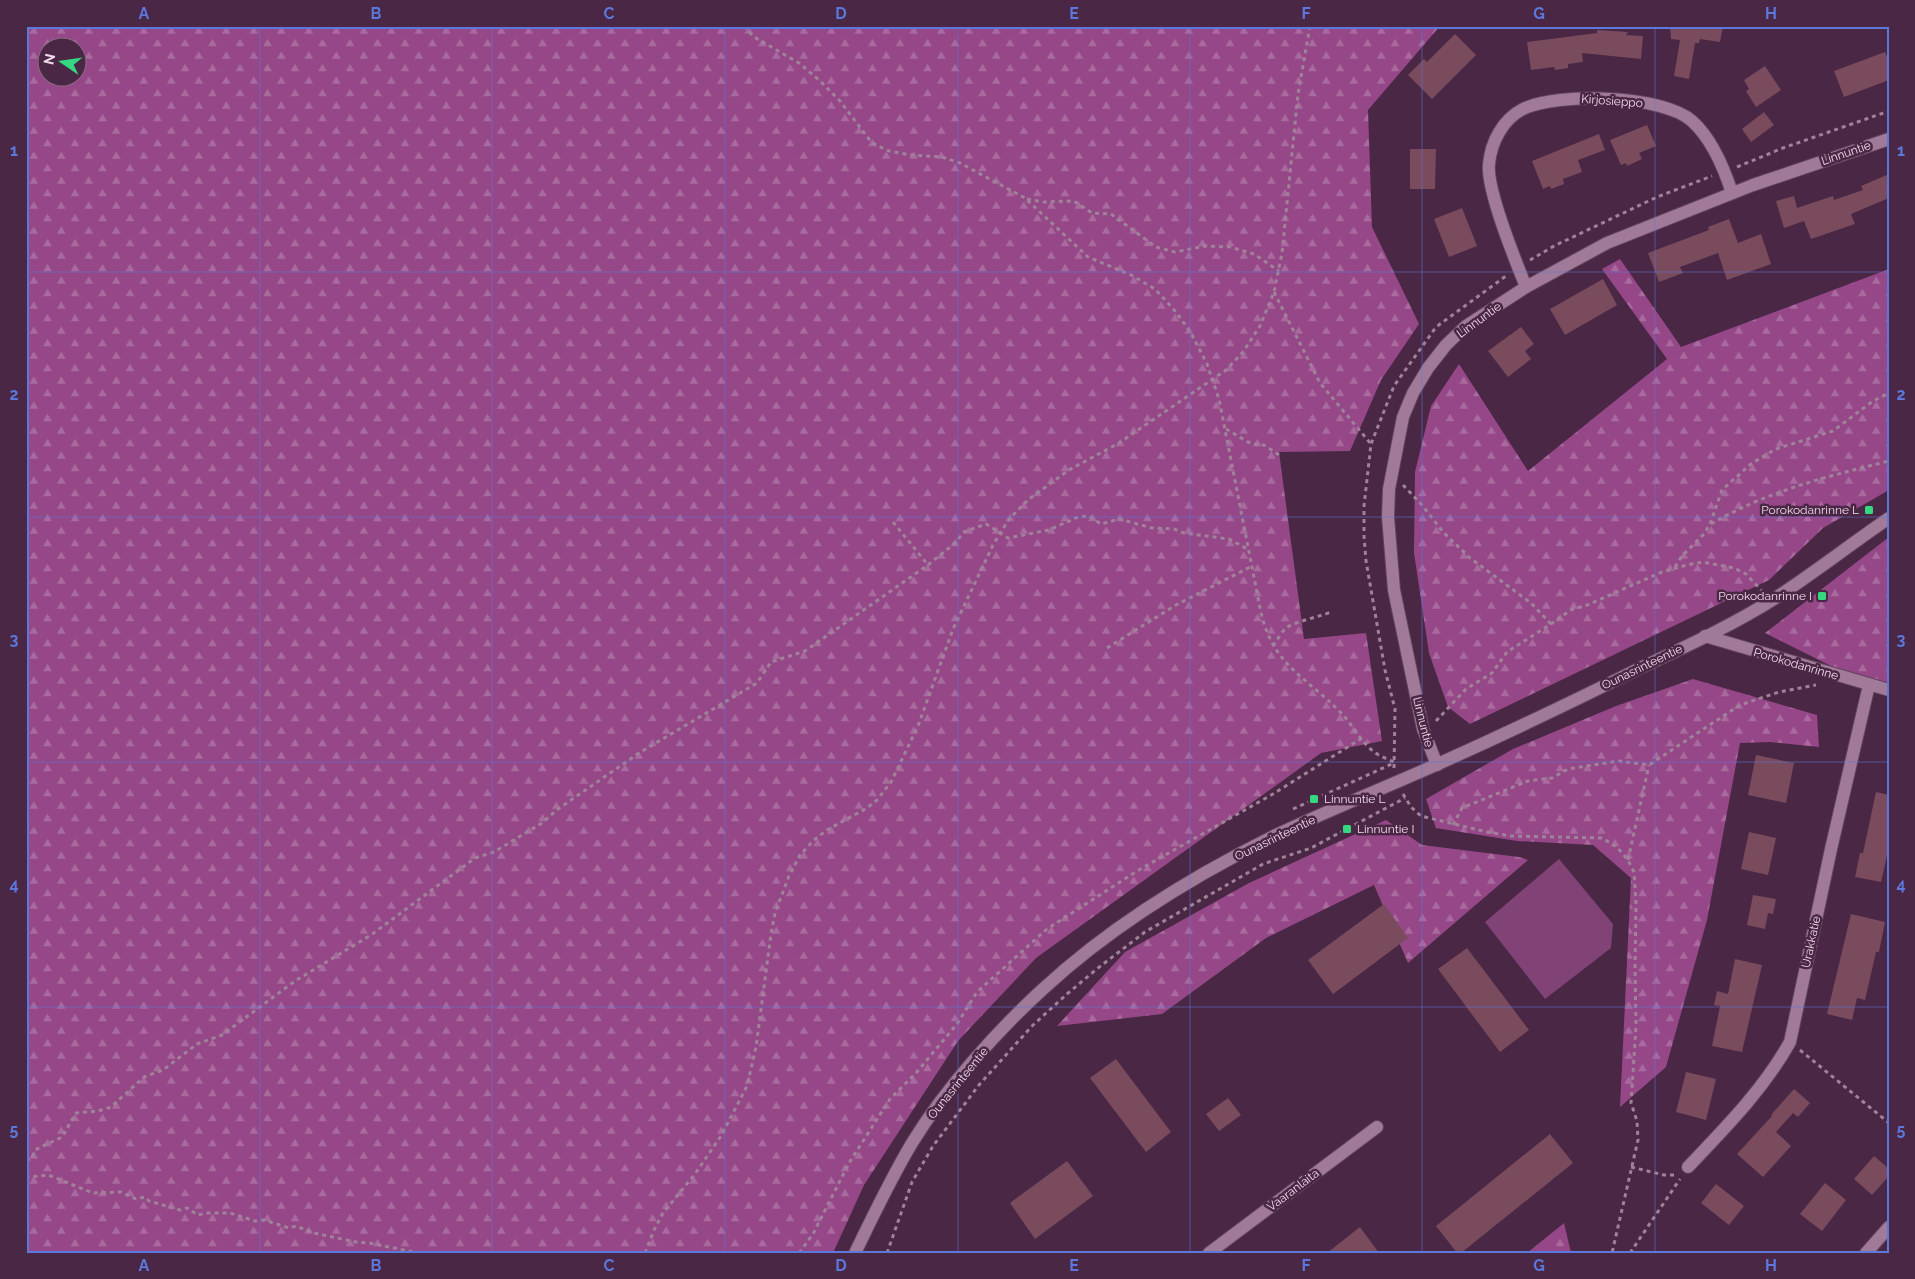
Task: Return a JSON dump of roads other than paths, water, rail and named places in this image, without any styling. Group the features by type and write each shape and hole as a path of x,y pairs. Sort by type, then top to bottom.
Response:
{"street":[{"name":"Kirjosieppo","path":"1526,287 1492,190 1488,166 1494,142 1505,123 1523,109 1567,99 1590,98 1660,105 1691,120 1705,138 1725,172 1732,193"},
{"name":"Linnuntie","path":"1437,765 1423,729 1394,590 1388,517 1391,478 1403,417 1413,393 1428,368 1446,345 1466,326 1526,287 1607,243 1732,193 1889,139"},
{"name":"Ounasrinteentie","path":"855,1253 890,1182 914,1140 937,1106 1002,1029 1049,983 1128,920 1198,877 1277,835 1437,765 1566,705 1705,636 1771,600 1889,518"},
{"name":"Porokodanrinne","path":"1705,636 1889,690"},
{"name":"Urakkatie","path":"1685,1171 1747,1104 1778,1064 1790,1042 1833,840 1869,685"},
{"name":"Vaaranlaita","path":"1209,1253 1377,1127"},
{"path":"1866,1253 1889,1227"}],"place":[{"name":"Porokodanrinne L","path":"1869,510"},
{"name":"Porokodanrinne I","path":"1822,596"},
{"name":"Linnuntie L","path":"1314,799"},
{"name":"Linnuntie I","path":"1347,829"}]}
